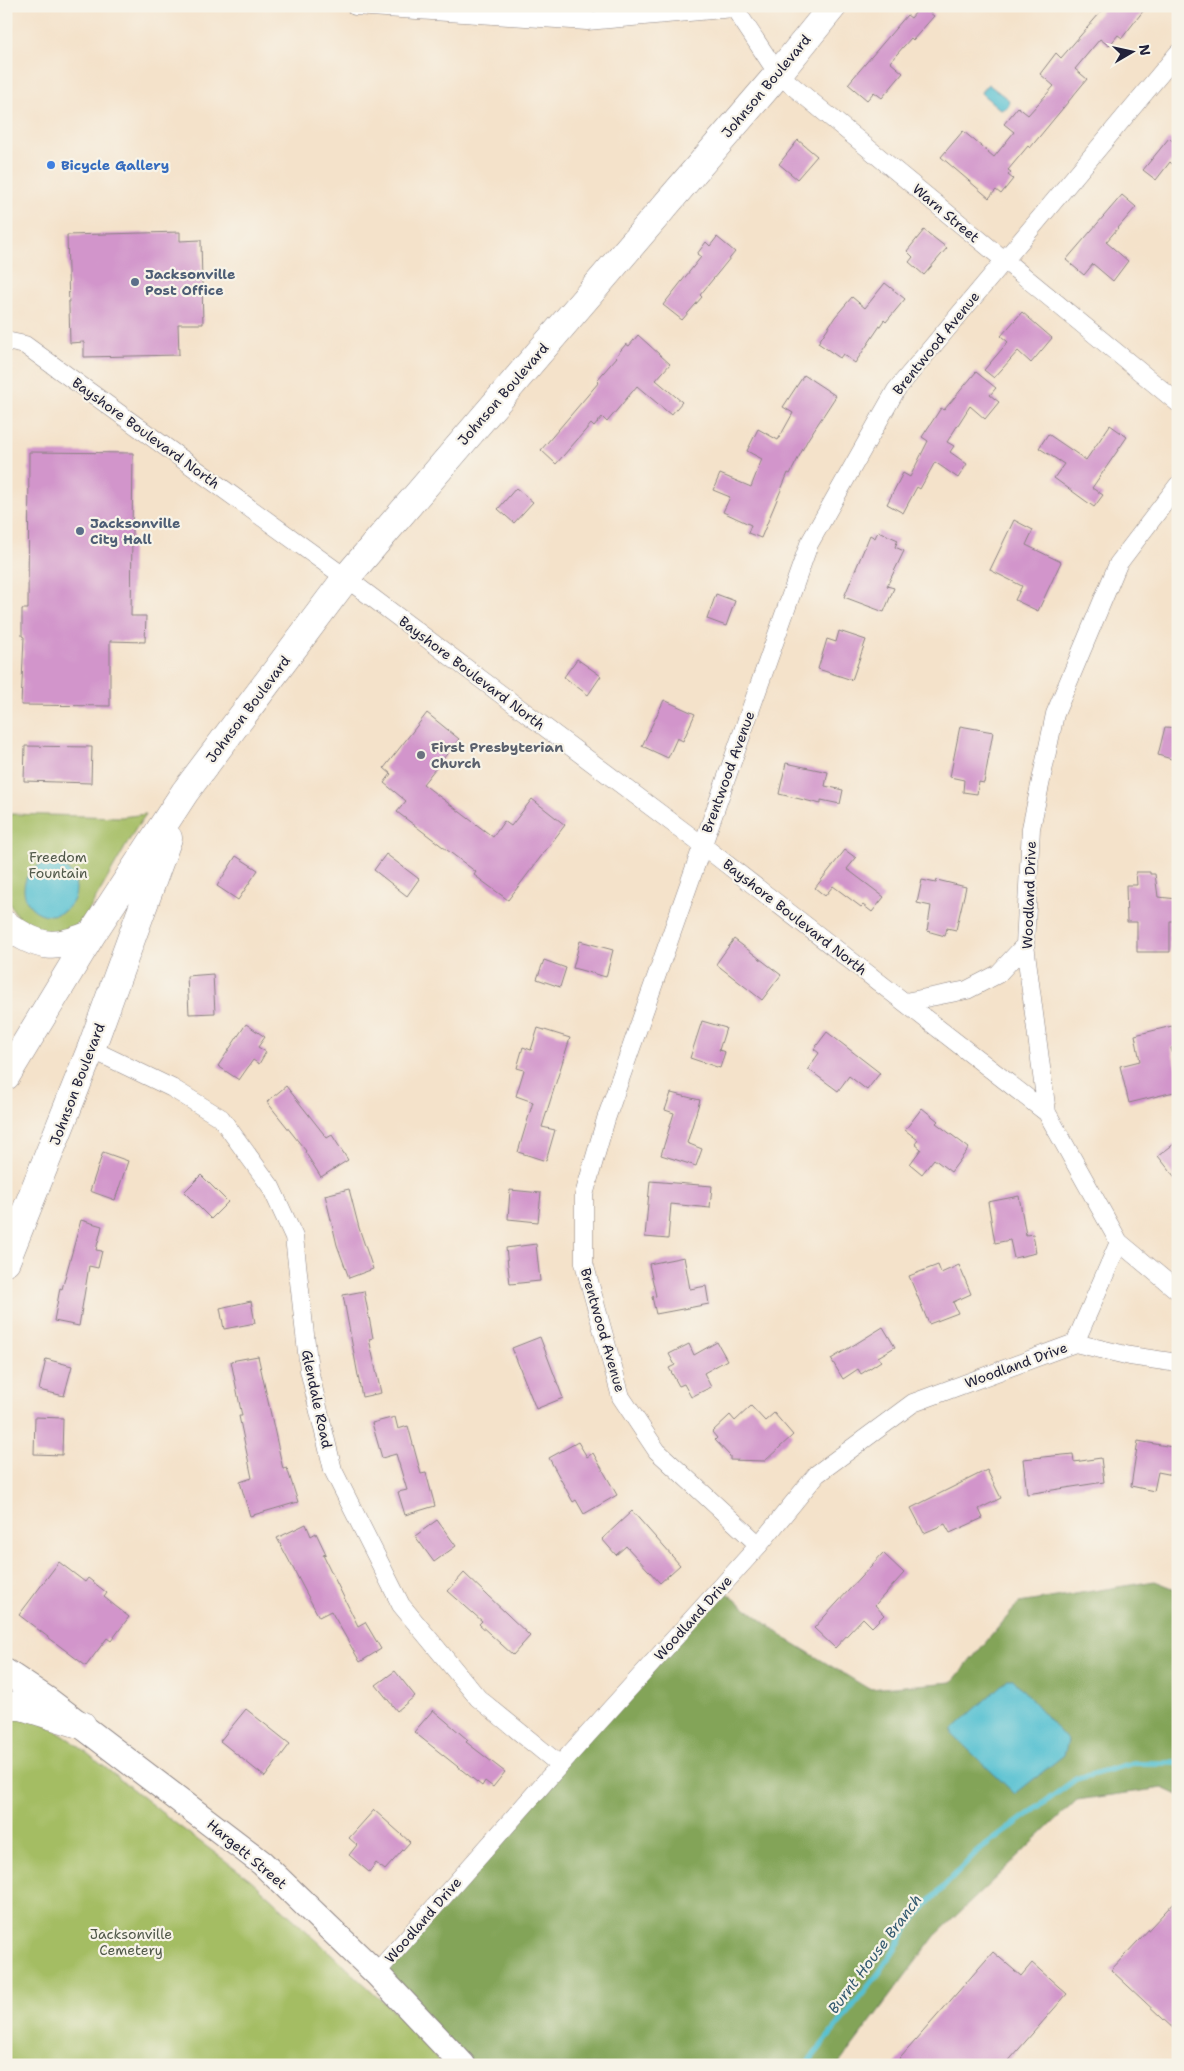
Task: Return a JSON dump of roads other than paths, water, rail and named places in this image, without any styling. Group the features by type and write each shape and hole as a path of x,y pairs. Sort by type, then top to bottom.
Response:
{"main road":[{"name":"Johnson Boulevard","path":"6,1076 92,934 185,792 346,578 778,74 833,6"},
{"name":"Johnson Boulevard","path":"6,1261 91,1049 185,792"},
{"path":"6,925 33,942 50,945 68,944 92,934"},
{"name":"Hargett Street","path":"6,1672 82,1725 262,1863 376,1973 462,2065"},
{"path":"6,1706 20,1706 82,1725"}],"street":[{"path":"355,6 587,21 734,7"},
{"name":"Warn Street","path":"734,7 778,74 1178,403"},
{"name":"Brentwood Avenue","path":"759,1545 657,1451 622,1397 584,1262 584,1195 606,1120 809,544 896,390 1178,53"},
{"name":"Bayshore Boulevard North","path":"6,341 25,345 346,578 702,845 1047,1112"},
{"name":"Woodland Drive","path":"376,1973 560,1765 759,1545 817,1474 913,1403 1075,1343 1119,1242 1047,1112 1025,946 1031,828 1055,714 1118,564 1178,486"},
{"path":"905,1002 966,990 998,974 1025,946"},
{"name":"Glendale Road","path":"91,1049 172,1088 221,1118 271,1187 294,1237 309,1370 333,1470 401,1605 478,1698 560,1765"},
{"path":"1119,1242 1178,1291"},
{"path":"1075,1343 1130,1356 1178,1363"}],"water":[{"path":"988,84 1009,100 1008,107 1001,110 982,94 981,92"},
{"path":"50,863 60,865 68,871 74,879 76,889 74,899 68,907 60,913 50,915 40,913 32,907 26,899 24,889 26,879 32,871 40,865"},
{"path":"1008,1679 1013,1679 1068,1741 1064,1755 1015,1794 953,1735 953,1729"}],"waterway":[{"name":"Burnt House Branch","path":"806,2065 879,1973 916,1916 977,1852 1076,1779 1133,1763 1178,1763"}],"place":[{"name":"Bicycle Gallery","path":"51,165"},
{"name":"Jacksonville Post Office","path":"135,282"},
{"name":"Jacksonville City Hall","path":"80,531"},
{"name":"First Presbyterian Church","path":"421,755"}],"park label":[{"name":"Freedom Fountain","path":"58,866"},
{"name":"Jacksonville Cemetery","path":"131,1942"}]}
